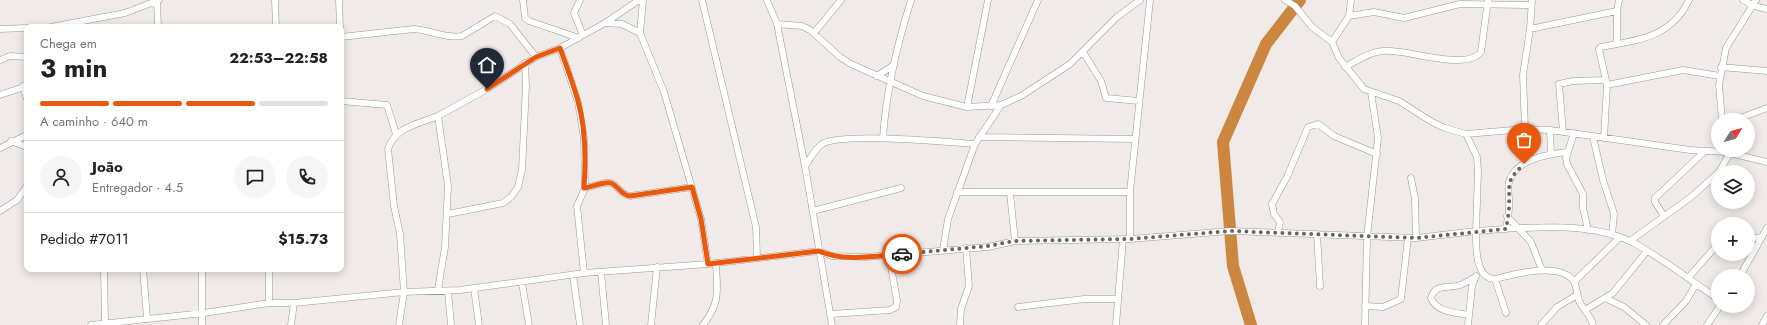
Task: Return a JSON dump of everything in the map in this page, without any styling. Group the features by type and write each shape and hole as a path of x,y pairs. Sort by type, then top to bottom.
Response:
{"street":[{"path":"275,0 276,24"},
{"path":"339,0 340,24"},
{"path":"523,0 525,18 529,21 581,36"},
{"path":"580,0 574,12 581,36"},
{"path":"399,325 404,292 400,234 394,206 388,149 396,134 402,129 438,116 487,89 536,57 560,48 605,23 639,0"},
{"path":"643,0 640,33 664,92 692,187 701,219 708,264"},
{"path":"702,0 756,227 757,258"},
{"path":"767,0 777,24 805,166 832,325"},
{"path":"814,33 841,0"},
{"path":"883,138 885,112 890,82 911,0"},
{"path":"966,107 988,0"},
{"path":"991,106 1038,0"},
{"path":"777,24 798,25 814,33 840,57 890,82 923,96 966,107 991,106 1001,105 1021,96 1070,64 1084,52 1112,22 1140,0"},
{"path":"1130,239 1130,192 1150,0"},
{"path":"1285,0 1295,6 1312,27 1332,42 1339,58 1358,83 1371,92 1398,101 1432,122 1466,134 1524,129 1550,130 1711,151"},
{"path":"1332,42 1349,16 1351,0"},
{"path":"1617,44 1617,11 1619,0"},
{"path":"1604,138 1606,83 1599,49 1644,39 1666,28 1680,16 1689,0"},
{"path":"1743,0 1755,3 1767,9"},
{"path":"67,24 125,13 158,1 158,24"},
{"path":"1349,16 1374,12 1404,18 1460,4 1488,2 1532,3 1530,29 1523,75 1524,129"},
{"path":"1346,67 1372,53 1382,51 1398,51 1457,60 1475,57 1481,52 1488,2"},
{"path":"1721,113 1719,85 1721,67 1726,48 1755,3"},
{"path":"1530,29 1617,11"},
{"path":"344,38 414,29 456,37 462,36 491,17 495,16 510,24 536,57"},
{"path":"605,23 622,24 640,33"},
{"path":"0,29 24,28"},
{"path":"560,48 578,102 582,119 586,158 584,188 578,206 584,273"},
{"path":"1084,52 1101,81 1106,98 1139,101"},
{"path":"0,60 10,56 24,57"},
{"path":"448,214 503,203 511,197 520,182 523,158 526,63"},
{"path":"878,76 894,65"},
{"path":"1721,67 1767,71"},
{"path":"1563,132 1559,84 1573,81 1606,83 1683,70 1720,76"},
{"path":"0,95 24,86"},
{"path":"1365,325 1368,271 1367,237 1377,154 1377,124 1371,92"},
{"path":"344,101 387,105 396,134"},
{"path":"943,250 948,219 975,144 1001,105"},
{"path":"1754,113 1767,108"},
{"path":"438,116 448,186 448,214 445,247 438,290"},
{"path":"1278,232 1280,222 1274,214 1272,204 1287,177 1308,127 1318,124 1334,136 1377,154"},
{"path":"1550,130 1551,154"},
{"path":"1574,133 1566,158 1568,168 1583,194 1583,208 1588,230"},
{"path":"1466,134 1477,157 1478,172 1476,231 1477,251 1481,271 1490,279 1542,270 1558,271 1570,277 1574,282 1577,294 1593,325"},
{"path":"0,148 11,141 24,136"},
{"path":"1593,136 1603,180 1614,214 1612,235"},
{"path":"979,137 1135,140"},
{"path":"805,166 817,149 827,142 883,138 975,144"},
{"path":"11,141 24,146"},
{"path":"1664,216 1654,202 1655,198 1705,151"},
{"path":"1506,229 1509,208 1508,186 1512,175 1531,160 1551,154 1568,152"},
{"path":"1749,157 1767,162"},
{"path":"1411,178 1415,199 1416,238"},
{"path":"1630,241 1691,197 1711,180"},
{"path":"584,188 609,183 616,186 621,193 630,196 692,187"},
{"path":"813,211 901,188"},
{"path":"0,210 17,200 24,190"},
{"path":"957,192 1130,192"},
{"path":"1010,193 1015,241"},
{"path":"1507,216 1531,242 1542,270"},
{"path":"91,325 114,324 147,318 204,313 269,303 294,303 404,292 438,290 448,291 522,283 584,273 708,264 819,251 832,256 866,257 988,246 1015,241 1130,239 1230,231 1416,238 1476,231 1549,226 1588,230 1612,235 1630,241 1711,294"},
{"path":"1744,269 1767,228"},
{"path":"1317,234 1320,286"},
{"path":"1755,238 1762,237"},
{"path":"1366,306 1387,306 1401,299 1408,238"},
{"path":"1574,282 1619,238"},
{"path":"1116,325 1123,239"},
{"path":"960,325 961,309 970,286 966,248"},
{"path":"1585,310 1605,298 1621,284 1647,251"},
{"path":"1688,278 1711,252"},
{"path":"831,314 890,310 896,307 897,301 889,255"},
{"path":"703,325 715,309 717,299 716,263"},
{"path":"651,325 657,267"},
{"path":"1469,315 1450,312 1436,307 1431,298 1432,293 1438,288 1460,285 1474,278 1481,271"},
{"path":"104,272 105,324"},
{"path":"143,272 147,318"},
{"path":"202,272 204,313 202,325"},
{"path":"269,272 269,303"},
{"path":"601,272 606,325"},
{"path":"573,275 580,325"},
{"path":"1468,325 1474,278"},
{"path":"1495,279 1506,313"},
{"path":"522,283 529,325"},
{"path":"1663,325 1686,301 1696,284"},
{"path":"474,288 479,325"},
{"path":"448,291 452,325"},
{"path":"1541,325 1557,307 1577,294"},
{"path":"1605,298 1624,307 1646,325"},
{"path":"1018,307 1084,299 1117,299"},
{"path":"291,325 294,303"},
{"path":"1707,325 1715,313"},
{"path":"1762,325 1767,316"}],"waterway":[{"path":"1251,325 1233,266 1223,142 1266,44 1300,0"}],"way so far":[{"path":"902,254 988,246 1015,241 1130,239 1230,231 1416,238 1506,229 1509,208 1508,186 1512,175 1524,164"}],"route":[{"path":"487,89 536,57 560,48 578,102 582,119 586,158 584,188 609,183 616,186 621,193 630,196 692,187 701,219 708,264 819,251 832,256 866,257 902,254"}]}
